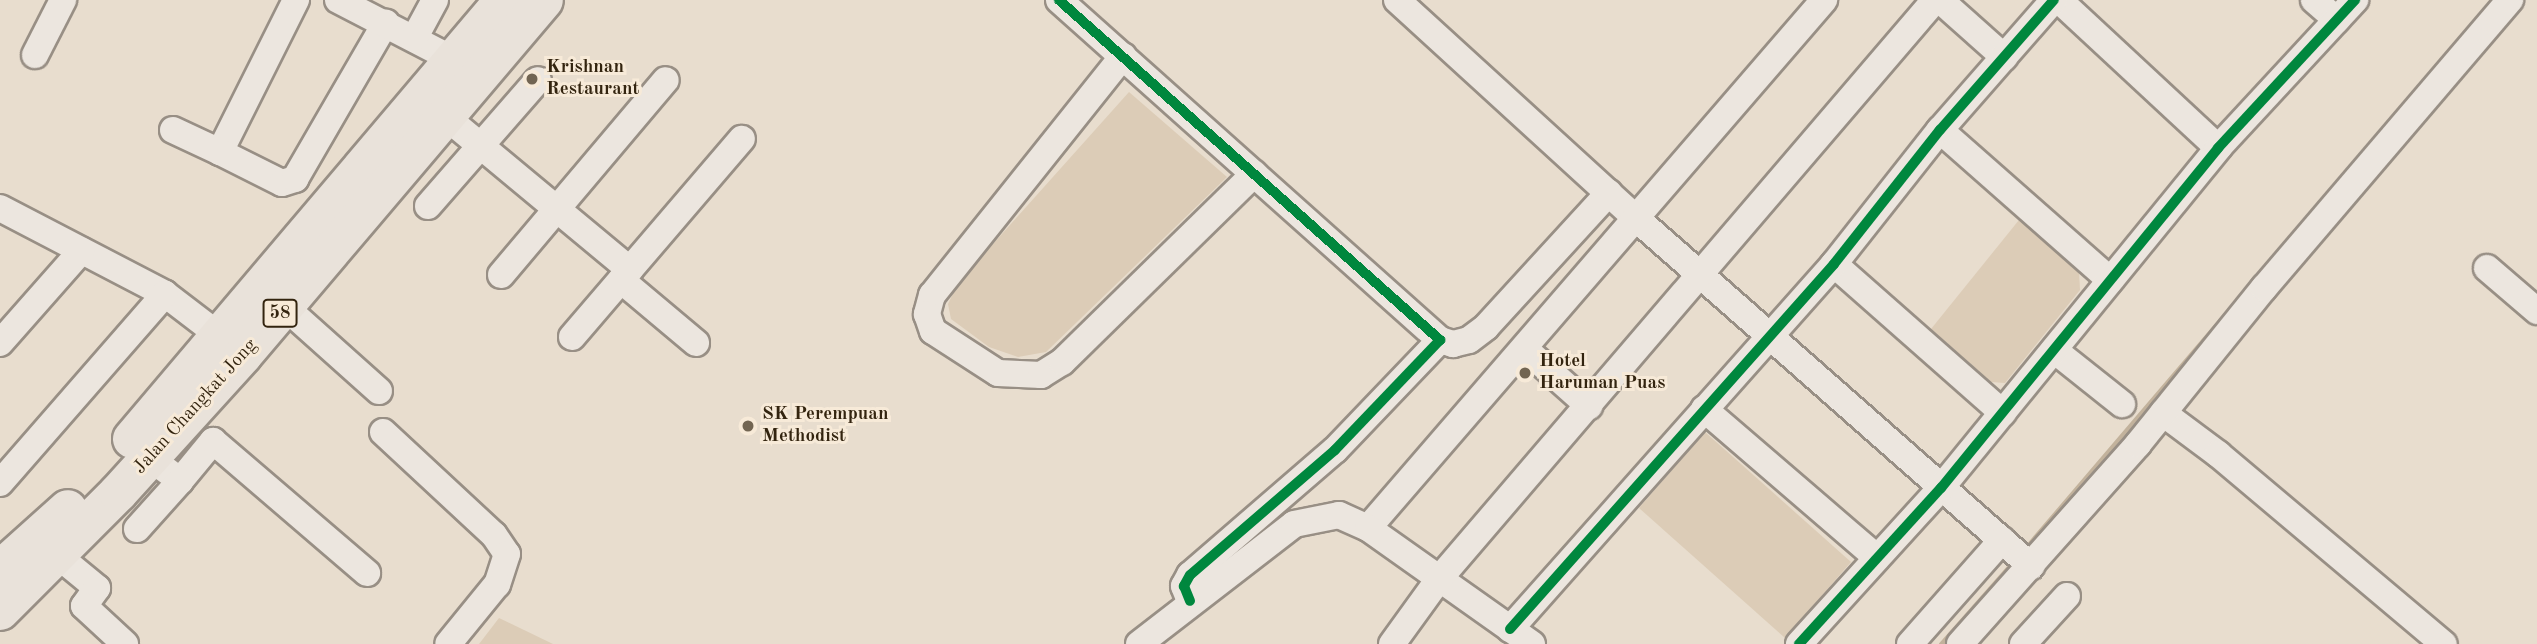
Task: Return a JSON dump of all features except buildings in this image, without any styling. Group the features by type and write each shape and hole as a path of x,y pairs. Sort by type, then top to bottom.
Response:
{"highway":[{"name":"Jalan Changkat Jong","path":"0,611 150,458 232,345 454,60 504,0"},
{"name":"Jalan Changkat Jong","path":"0,570 93,486 232,345 285,307 544,0"}],"street":[{"path":"34,55 63,0"},
{"path":"220,152 296,0"},
{"path":"338,0 386,22 454,60"},
{"path":"415,37 435,0"},
{"path":"1059,0 1440,340 1453,344 1469,340 1486,327 1609,193"},
{"path":"1397,0 1638,220 1770,332 1941,488 2029,564"},
{"path":"1368,528 1638,220 1824,0"},
{"path":"1392,644 1439,579 1938,0 2004,57"},
{"path":"1510,629 1770,332 1834,264 1940,130 2054,0"},
{"path":"2059,0 2218,148"},
{"path":"2314,0 2337,20"},
{"path":"1799,644 1941,488 2218,148 2355,0"},
{"path":"1960,644 2163,413 2510,0"},
{"path":"173,130 289,183 386,22"},
{"path":"1123,57 932,295 927,314 933,331 998,373 1041,375 1062,362 1254,174"},
{"path":"428,206 538,80"},
{"path":"501,275 555,207 666,80"},
{"path":"446,117 555,207 696,343"},
{"path":"1940,130 2110,281"},
{"path":"572,337 742,139"},
{"path":"0,209 165,294 232,345"},
{"path":"0,343 81,251"},
{"path":"1834,264 2003,413"},
{"path":"2487,268 2537,311"},
{"path":"0,483 165,294"},
{"path":"285,307 379,391"},
{"path":"1189,601 1184,586 1190,575 1335,450 1440,340"},
{"path":"1525,349 1589,406"},
{"path":"2054,350 2122,404"},
{"path":"1704,409 1877,558"},
{"path":"2163,413 2218,454 2444,644"},
{"path":"383,432 494,536 507,554 497,584 448,644"},
{"path":"137,529 213,441 367,573"},
{"path":"150,458 180,481"},
{"path":"1139,644 1189,601 1294,524 1339,515 1368,528 1532,644"},
{"path":"1910,644 2004,542"},
{"path":"57,555 97,588 84,606 125,644"},
{"path":"2023,644 2067,596"}],"shaded area":[{"path":"1129,92 1227,177 1046,352 1018,357 989,347 951,319 948,304 958,283"},
{"path":"2019,220 2079,272 2080,290 2005,383 1991,382 1931,329"},
{"path":"1705,432 1851,562 1785,638 1639,508"},
{"path":"499,618 553,644 479,644"}],"waterway":[{"path":"2024,550 2229,310"},
{"path":"1941,644 2015,560"}],"cycle path":[{"path":"1059,0 1440,340 1335,450 1190,575 1184,586 1190,601"},
{"path":"1510,629 1834,264 1940,130 2054,0"},
{"path":"1799,644 1941,488 2218,148 2355,0"}],"place":[{"name":"Krishnan Restaurant","path":"532,79"},
{"name":"Hotel Haruman Puas","path":"1525,373"},
{"name":"SK Perempuan Methodist","path":"748,426"}]}
